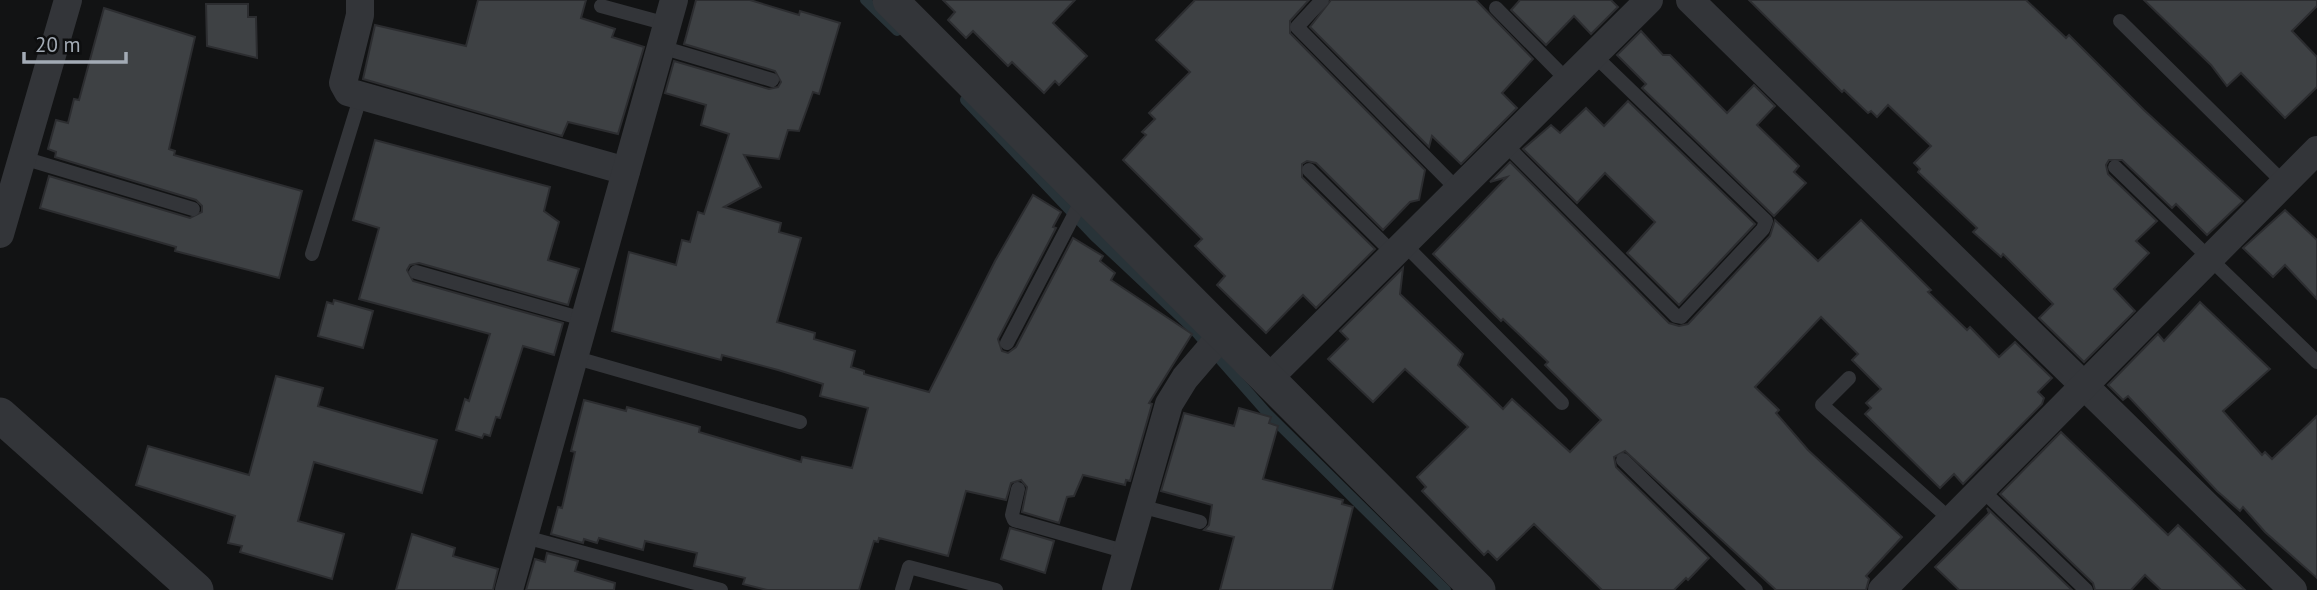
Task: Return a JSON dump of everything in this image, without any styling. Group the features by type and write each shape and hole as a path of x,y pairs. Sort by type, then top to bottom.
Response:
{"street":[{"path":"0,234 68,0"},
{"path":"360,0 360,15 342,83 348,92 626,171"},
{"path":"890,0 1478,590"},
{"path":"1267,380 1649,0"},
{"path":"1690,0 2082,387 2293,590"},
{"path":"509,590 668,24"},
{"path":"1882,590 2208,256 2317,150"},
{"path":"1116,590 1169,404 1185,378 1222,335"},
{"path":"0,415 196,590"}],"lane":[{"path":"1322,0 1297,27 1458,190"},
{"path":"601,6 668,24 772,80"},
{"path":"1496,8 1568,81"},
{"path":"2120,21 2284,183"},
{"path":"1504,144 1676,316 1681,317 1763,229 1766,221 1594,55"},
{"path":"312,254 361,95"},
{"path":"23,158 193,209"},
{"path":"2115,167 2317,362"},
{"path":"1310,170 1399,249 1562,403"},
{"path":"1007,343 1084,196"},
{"path":"416,272 583,319"},
{"path":"573,357 800,422"},
{"path":"1849,378 1822,405 1951,520"},
{"path":"1623,460 1756,590"},
{"path":"1018,489 1012,515 1014,520 1127,552"},
{"path":"1981,489 2086,590"},
{"path":"1140,506 1200,522"},
{"path":"525,537 722,590"},
{"path":"902,590 909,567 996,590"}],"building":[{"path":"478,0 586,0 581,18 615,29 612,37 644,47 618,134 568,122 562,136 363,79 375,25 466,46"},
{"path":"696,0 750,0 799,15 800,11 840,23 819,94 813,92 799,131 788,130 779,159 744,155 761,187 724,207 781,223 779,232 801,238 777,322 815,333 814,339 855,351 851,367 864,371 864,374 929,392 995,261 1033,195 1061,212 1053,227 1056,228 998,339 1002,351 1008,353 1016,347 1073,238 1103,256 1100,261 1115,273 1111,280 1192,334 1149,403 1152,404 1130,481 1126,480 1125,485 1083,475 1074,496 1067,497 1059,523 1022,512 1027,487 1021,480 1011,483 1006,500 966,491 948,556 879,538 878,542 874,541 859,590 767,590 743,584 745,578 694,566 697,553 645,541 643,550 599,538 597,543 584,539 583,543 551,534 558,507 562,508 575,452 571,451 584,400 626,411 627,407 700,427 699,432 801,462 802,457 852,468 868,408 820,396 823,384 778,370 722,355 721,360 612,331 629,252 676,265 682,240 690,242 698,212 704,214 729,134 701,125 706,105 665,93 674,61 769,89 778,87 781,82 775,71 684,44"},
{"path":"943,0 1075,0 1053,23 1087,56 1059,85 1055,81 1044,93 1012,62 1008,66 973,31 966,38 948,20 955,12"},
{"path":"1195,0 1309,0 1290,21 1290,33 1425,170 1419,200 1410,202 1383,230 1316,163 1307,161 1302,164 1302,177 1375,249 1316,308 1303,295 1266,333 1217,285 1225,276 1195,246 1202,239 1123,160 1146,135 1142,132 1155,119 1149,113 1190,72 1156,40"},
{"path":"1331,0 1476,0 1533,59 1502,93 1517,108 1461,164 1432,136 1429,147 1310,27"},
{"path":"1520,0 1611,0 1618,7 1591,34 1574,16 1546,45 1511,10"},
{"path":"1749,0 2026,0 2066,38 2069,35 2144,110 2243,201 2207,235 2176,204 2172,208 2122,160 2109,160 2106,165 2108,174 2157,221 2136,241 2149,253 2114,289 2135,311 2084,362 2039,318 2053,304 2003,254 2001,257 1973,232 1977,228 1918,172 1920,169 1914,163 1931,146 1888,105 1877,117 1871,111 1868,113 1844,90 1842,92"},
{"path":"2144,0 2317,0 2317,6 2292,31 2317,57 2317,87 2285,118 2241,73 2227,86 2211,65"},
{"path":"206,4 248,4 248,17 256,17 257,58 207,46"},
{"path":"104,8 195,37 169,149 175,151 174,155 302,191 279,278 175,251 176,247 40,208 49,176 190,218 202,212 202,206 196,200 55,157 56,152 48,149 56,120 68,123 74,99 79,100"},
{"path":"1641,31 1663,55 1670,55 1727,113 1754,85 1775,106 1757,125 1799,166 1794,172 1806,183 1774,216 1642,88 1646,84 1617,55"},
{"path":"1628,101 1755,224 1679,305 1627,253 1655,222 1605,173 1577,203 1523,149 1551,125 1560,133 1586,108 1604,126"},
{"path":"375,140 550,187 544,211 559,222 548,260 579,269 568,305 419,263 410,265 407,270 413,281 563,323 554,355 523,346 500,418 496,417 490,436 484,434 482,438 456,430 465,399 469,401 490,334 359,299 379,228 353,220"},
{"path":"1510,162 1669,323 1679,326 1688,324 1770,236 1775,220 1818,261 1861,220 1931,290 1928,292 1967,330 1970,327 1999,357 2015,342 2052,378 2038,392 2044,398 2042,404 1963,484 1954,474 1940,488 1865,414 1871,408 1866,403 1881,389 1852,360 1858,354 1821,317 1755,387 1779,410 1776,413 1808,450 1902,537 1866,576 1869,579 1866,590 1776,590 1625,451 1614,457 1616,467 1709,558 1688,580 1686,578 1674,590 1602,590 1534,524 1497,560 1488,551 1484,555 1422,491 1426,487 1417,477 1468,427 1405,369 1373,402 1328,359 1348,339 1340,331 1403,268 1400,294 1463,354 1458,365 1503,409 1512,399 1570,452 1601,420 1545,365 1548,362 1503,319 1501,321 1433,254 1507,177 1490,182"},
{"path":"2285,210 2317,240 2317,299 2285,265 2273,277 2243,248"},
{"path":"334,300 373,311 363,348 318,336 327,302 333,304"},
{"path":"2200,302 2270,369 2223,411 2262,455 2265,452 2272,459 2317,416 2317,578 2265,532 2243,507 2240,511 2217,491 2128,396 2123,400 2108,385 2158,334 2164,341"},
{"path":"276,376 323,388 318,406 437,440 422,493 314,462 298,521 344,534 332,579 240,552 242,546 228,543 235,516 136,485 148,446 249,475"},
{"path":"1239,408 1271,417 1269,423 1278,426 1263,479 1343,500 1342,504 1353,507 1332,590 1220,590 1234,537 1204,530 1209,525 1212,505 1161,491 1184,413 1234,426"},
{"path":"2061,432 2168,535 2178,525 2245,590 2161,590 2145,575 2131,590 2095,590 2093,583 2000,494"},
{"path":"1987,508 2072,590 1959,590 1935,567 1989,513"},
{"path":"1010,528 1054,541 1045,573 1001,559"},
{"path":"412,534 455,548 453,556 498,569 493,590 396,590"},
{"path":"547,553 578,561 575,571 615,583 614,590 526,590 535,559 545,562"}],"waterway":[{"path":"865,0 897,31"},
{"path":"965,100 1094,236 1192,328 1267,413 1446,590"}]}
